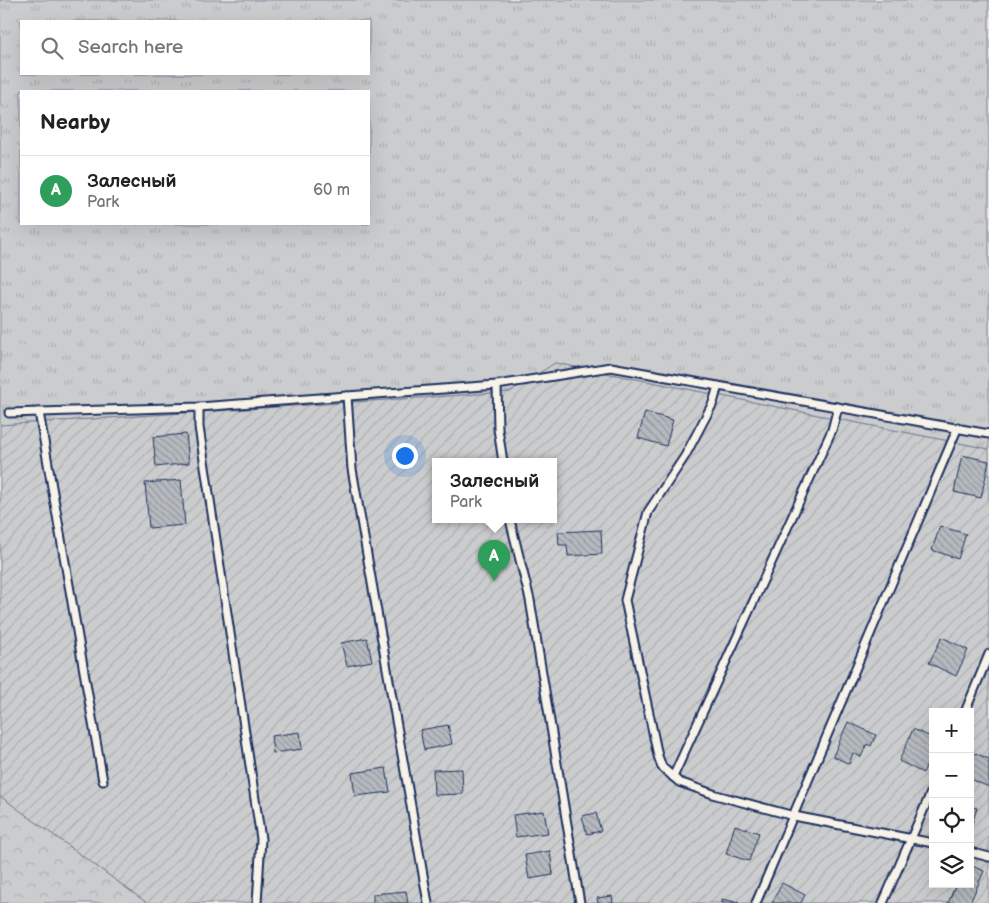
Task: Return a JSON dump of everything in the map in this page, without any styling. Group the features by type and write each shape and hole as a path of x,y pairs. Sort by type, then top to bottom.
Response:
{"lane":[{"path":"9,412 199,407 497,385 610,367 989,434"},
{"path":"497,385 498,429 502,458"},
{"path":"718,386 713,402 684,456 648,512 625,600 658,756 662,767 679,782 716,795 794,816 929,842"},
{"path":"347,396 352,469 428,903"},
{"path":"199,407 199,427 261,839 257,903"},
{"path":"673,777 832,430 838,407"},
{"path":"38,412 103,781"},
{"path":"756,903 958,427"},
{"path":"511,523 530,600 580,903"},
{"path":"967,708 989,654"},
{"path":"883,903 929,797"},
{"path":"974,853 989,857"}],"green space":[{"path":"0,0 989,0 989,449 555,363 510,392 0,425"},
{"path":"555,363 989,449 989,903 147,903 0,796 0,425 510,392"},
{"path":"0,796 147,903 0,903"}],"building":[{"path":"645,412 673,420 666,446 638,438"},
{"path":"186,434 189,463 156,467 153,437"},
{"path":"962,455 989,461 981,498 954,492"},
{"path":"181,480 185,525 149,528 145,483"},
{"path":"940,526 966,534 958,559 932,550"},
{"path":"601,530 602,554 568,556 567,545 559,545 558,532"},
{"path":"942,637 968,650 956,676 929,663"},
{"path":"367,638 372,661 347,666 341,643"},
{"path":"848,722 876,735 871,746 867,744 861,757 853,753 849,764 833,756"},
{"path":"448,725 452,744 424,750 420,730"},
{"path":"913,729 929,736 929,760 923,773 899,761"},
{"path":"300,732 302,749 273,753 271,736"},
{"path":"975,753 989,759 989,787 974,781"},
{"path":"386,768 390,792 355,796 352,773"},
{"path":"462,769 463,794 434,795 433,770"},
{"path":"544,811 548,833 516,837 513,815"},
{"path":"596,813 601,831 587,834 582,816"},
{"path":"735,825 759,833 749,861 726,854"},
{"path":"550,851 553,875 529,879 525,855"},
{"path":"974,867 984,871 970,903 948,903 954,888 974,888"},
{"path":"782,883 805,895 801,903 772,903"},
{"path":"406,891 408,903 373,903 373,894"},
{"path":"612,896 613,903 598,903 597,898"},
{"path":"722,899 741,903 722,903"}],"place":[{"name":"Залесный","path":"494,581"}]}
